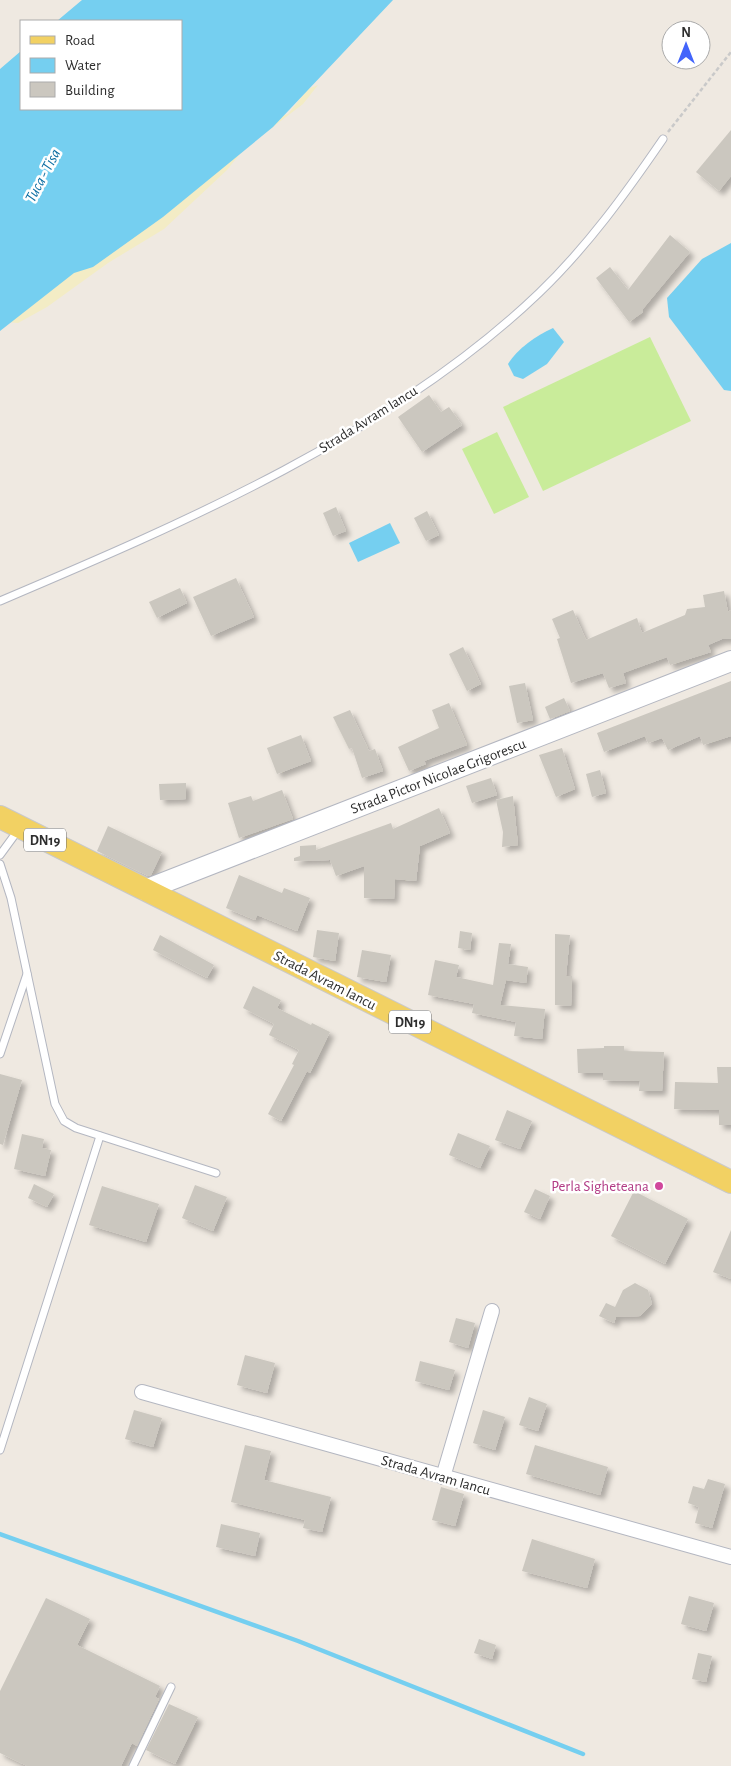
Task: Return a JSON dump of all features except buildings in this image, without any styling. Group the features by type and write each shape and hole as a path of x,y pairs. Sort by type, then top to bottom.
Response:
{"main road":[{"name":"Strada Pictor Nicolae Grigorescu","path":"146,890 731,661"},
{"name":"Strada Avram Iancu","path":"0,817 731,1182"}],"street":[{"path":"443,1477 492,1311"},
{"name":"Strada Avram Iancu","path":"142,1392 731,1557"}],"lane":[{"name":"Strada Avram Iancu","path":"0,601 127,547 162,530 303,460 394,406 481,343 539,293 584,245 632,184 663,139"},
{"path":"0,855 20,828"},
{"path":"0,864 11,898 55,1104 60,1116 76,1128 216,1173"},
{"path":"0,1054 27,973"},
{"path":"0,1450 100,1136"},
{"path":"133,1766 171,1687"}],"path":[{"path":"663,139 731,52"}],"sand":[{"path":"318,85 303,104 243,150 227,170 164,229 108,263 47,307 18,323 6,322 274,118 288,114 308,89"}],"green space":[{"path":"650,337 691,421 543,491 503,407"},
{"path":"497,432 529,497 494,514 462,449"}],"water":[{"name":"Тиса - Tisa","path":"82,0 393,0 273,127 163,217 93,267 74,273 0,331 0,69 20,52 20,110 182,110 182,20 58,20"},
{"path":"731,243 731,391 724,390 669,317 667,298 702,259"},
{"path":"553,328 564,342 547,364 523,379 514,376 508,364 512,358 540,334"},
{"path":"390,523 400,543 358,562 349,543"}],"waterway":[{"path":"0,1534 298,1641 583,1754"}],"place":[{"name":"Perla Sigheteana","path":"659,1186"}]}
